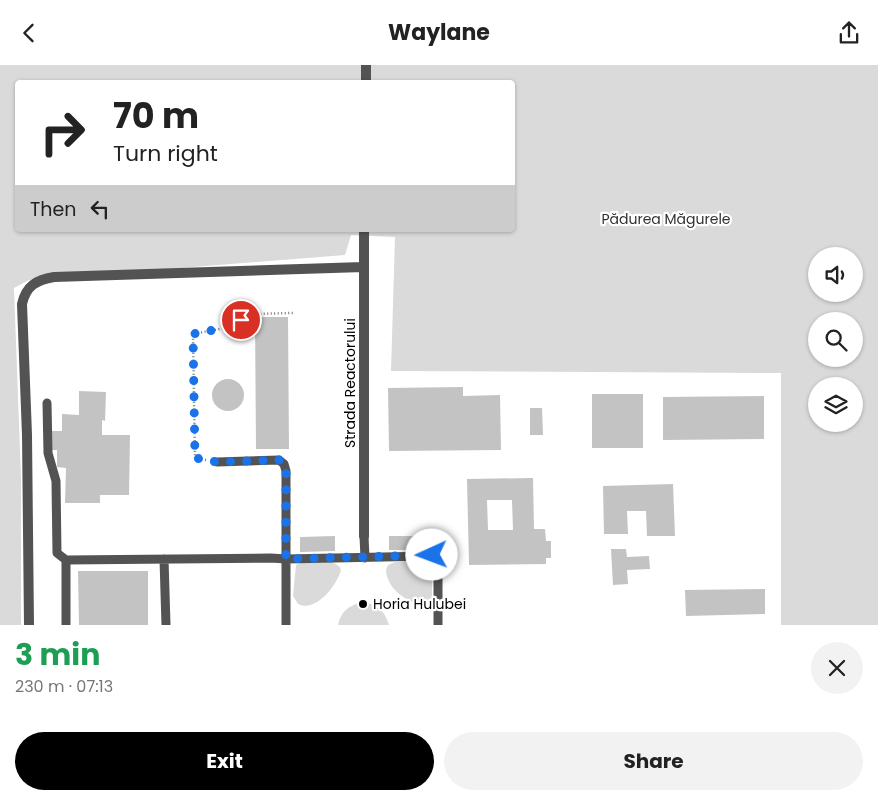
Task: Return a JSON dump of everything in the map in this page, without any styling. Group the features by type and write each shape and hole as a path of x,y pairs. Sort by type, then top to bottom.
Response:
{"street":[{"path":"366,65 366,80"},
{"name":"Strada Reactorului","path":"364,232 364,536"},
{"path":"29,625 27,435 22,304 27,289 42,279 54,277 363,267"}],"lane":[{"path":"47,403 48,453 56,481 57,553 66,561 364,558 432,555 436,558 438,565 438,625"},
{"path":"217,462 279,460 284,464 286,471 286,625"},
{"path":"364,536 364,558"},
{"path":"164,559 166,625"},
{"path":"66,561 66,625"}],"path":[{"path":"217,462 195,458 193,334 230,327 253,314 293,313"}],"green space":[{"name":"Pădurea Măgurele","path":"0,65 878,65 878,625 781,625 781,373 391,371 395,237 351,235 345,255 29,280 14,288 21,478 21,625 0,625"},
{"path":"428,560 432,564 432,600 422,606 409,601 393,588 387,577 386,570 388,565 395,562"},
{"path":"332,562 339,566 341,570 330,590 312,605 298,604 293,596 296,565 300,563"},
{"path":"363,602 372,604 380,609 389,625 338,625 346,609"}],"building":[{"path":"255,317 288,317 289,449 256,449"},
{"path":"228,379 234,380 239,384 243,389 243,401 239,406 234,410 228,411 222,410 217,406 213,401 212,395 213,389 217,384 222,380"},
{"path":"463,387 463,396 500,395 501,450 389,451 388,388"},
{"path":"79,391 106,392 105,421 102,420 102,435 130,435 129,495 100,495 100,503 65,503 66,468 57,467 57,450 52,450 52,431 62,431 62,414 79,415"},
{"path":"592,394 643,394 643,448 592,448"},
{"path":"764,396 764,439 663,440 663,397"},
{"path":"530,408 542,408 543,435 530,435"},
{"path":"533,478 534,529 545,529 546,541 551,541 551,558 546,558 546,564 469,565 467,479","holes":["487,500 512,500 513,530 488,530"]},
{"path":"673,484 675,536 647,536 646,511 627,511 628,534 604,534 603,486"},
{"path":"335,536 335,551 300,552 300,537"},
{"path":"389,536 426,536 426,550 389,550"},
{"path":"611,549 626,549 627,557 649,556 650,569 627,570 628,584 613,585"},
{"path":"78,571 148,571 148,625 79,625"},
{"path":"765,589 765,614 686,616 685,590"}],"place":[{"name":"Horia Hulubei","path":"363,604"}],"route":[{"path":"241,320 230,327 193,334 195,458 217,462 279,460 284,464 286,471 286,559 432,555"}]}
